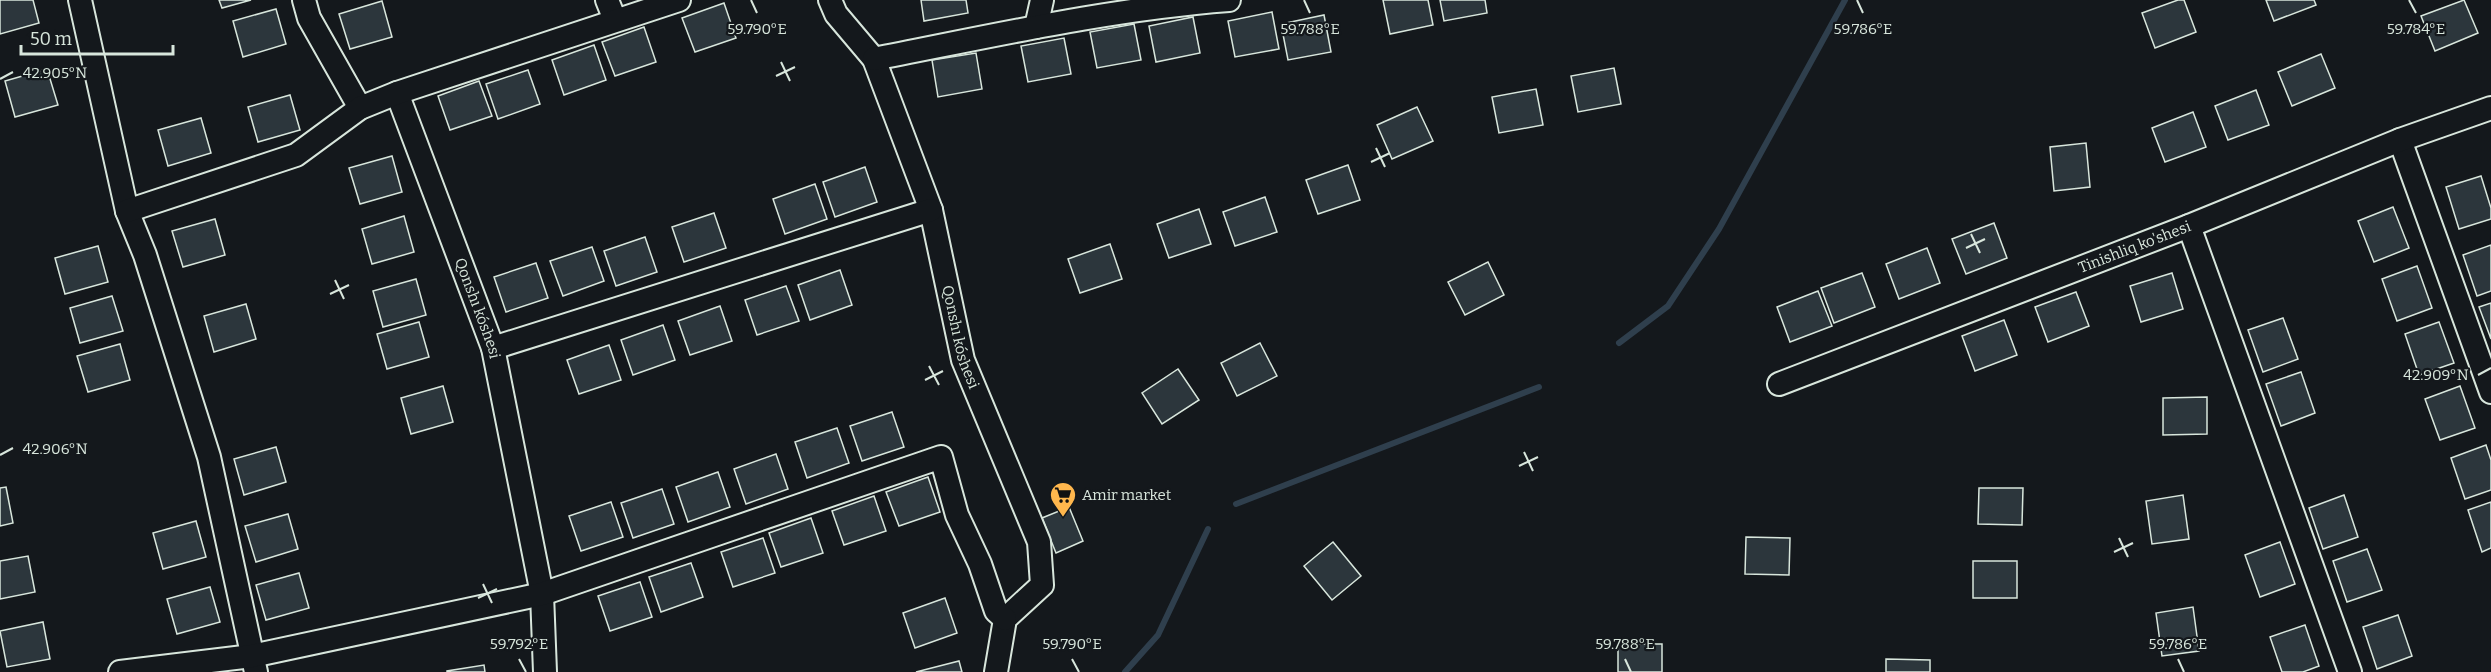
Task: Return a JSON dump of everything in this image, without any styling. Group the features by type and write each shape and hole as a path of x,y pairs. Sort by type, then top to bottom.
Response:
{"street":[{"path":"80,0 127,211 145,255 209,457 254,664"},
{"path":"304,0 309,18 360,108"},
{"path":"127,211 296,155 360,108 611,10 679,0"},
{"name":"Qonshı kóshesi","path":"830,0 836,14 874,59 931,210 963,360 1039,542 1042,585 1005,619"},
{"path":"1036,27 1042,0"},
{"path":"874,59 1036,27 1187,3 1229,0"},
{"name":"Qonshı kóshesi","path":"397,93 494,348 542,594 545,672"},
{"name":"Tinishliq ko'shesi","path":"1779,384 2189,226 2400,140 2491,108"},
{"path":"2400,140 2491,392"},
{"path":"494,348 931,210"},
{"path":"2189,226 2350,672"},
{"path":"120,672 254,664 542,594 941,458 957,515 980,564 996,611 1005,619 996,672"}],"building":[{"path":"0,0 33,0 39,23 0,34"},
{"path":"219,0 251,0 222,8"},
{"path":"921,0 966,0 968,13 924,21"},
{"path":"1383,0 1428,0 1433,25 1390,34"},
{"path":"1440,0 1485,0 1487,13 1444,21"},
{"path":"2184,0 2196,32 2155,48 2142,13"},
{"path":"2266,0 2314,0 2316,5 2274,21"},
{"path":"2464,0 2478,33 2435,51 2421,16"},
{"path":"382,1 392,37 350,49 339,14"},
{"path":"724,3 736,38 695,52 682,18"},
{"path":"276,9 286,44 243,57 233,21"},
{"path":"1272,12 1279,49 1235,57 1228,21"},
{"path":"1324,15 1331,52 1288,60 1281,24"},
{"path":"1193,17 1200,53 1156,62 1149,26"},
{"path":"1134,24 1141,60 1097,68 1090,32"},
{"path":"644,27 656,62 615,76 602,42"},
{"path":"1064,38 1071,74 1028,82 1021,46"},
{"path":"594,45 606,80 564,95 552,60"},
{"path":"976,53 982,89 938,97 932,60"},
{"path":"2321,54 2335,88 2292,106 2278,72"},
{"path":"1614,68 1621,104 1578,112 1571,76"},
{"path":"47,69 58,105 15,117 5,81"},
{"path":"528,70 540,104 498,119 486,84"},
{"path":"479,81 492,116 450,130 438,96"},
{"path":"1536,89 1543,125 1499,133 1492,97"},
{"path":"2256,90 2269,125 2228,140 2215,106"},
{"path":"290,95 300,130 258,142 248,107"},
{"path":"1417,107 1433,141 1392,159 1377,125"},
{"path":"2193,112 2206,147 2165,162 2152,128"},
{"path":"201,118 211,153 168,166 158,130"},
{"path":"2086,143 2090,187 2054,191 2050,147"},
{"path":"392,156 402,192 360,204 349,168"},
{"path":"1348,165 1360,200 1318,214 1306,180"},
{"path":"865,167 877,202 835,217 823,182"},
{"path":"2481,176 2491,208 2491,219 2459,229 2446,187"},
{"path":"815,184 827,219 785,234 773,199"},
{"path":"1265,197 1277,232 1235,246 1223,212"},
{"path":"2393,207 2409,248 2374,262 2358,221"},
{"path":"1199,209 1211,244 1169,258 1157,224"},
{"path":"714,213 726,248 684,262 672,227"},
{"path":"404,216 414,252 372,264 362,229"},
{"path":"215,219 225,255 183,267 172,231"},
{"path":"1994,223 2007,258 1966,274 1952,239"},
{"path":"645,237 657,272 616,286 604,251"},
{"path":"1110,244 1122,279 1080,293 1068,259"},
{"path":"2491,245 2491,291 2477,296 2463,255"},
{"path":"98,246 108,282 65,294 55,258"},
{"path":"592,247 604,281 563,296 550,261"},
{"path":"1927,248 1940,283 1899,299 1886,264"},
{"path":"1488,262 1504,295 1465,315 1448,282"},
{"path":"536,263 548,298 506,312 494,277"},
{"path":"2417,266 2432,308 2397,321 2382,279"},
{"path":"840,270 852,305 810,320 798,285"},
{"path":"1862,273 1875,307 1834,323 1821,288"},
{"path":"2172,273 2183,309 2141,322 2130,286"},
{"path":"416,279 426,315 383,327 373,291"},
{"path":"786,286 799,321 757,335 745,300"},
{"path":"1818,291 1832,326 1790,342 1777,307"},
{"path":"2076,292 2089,326 2048,342 2035,307"},
{"path":"112,296 123,331 80,343 70,308"},
{"path":"2491,303 2491,339 2479,307"},
{"path":"246,304 256,339 214,352 204,316"},
{"path":"720,306 732,341 690,355 678,321"},
{"path":"2283,318 2298,359 2263,372 2248,330"},
{"path":"2004,320 2017,355 1975,371 1962,336"},
{"path":"419,322 429,357 387,369 377,334"},
{"path":"2439,322 2454,363 2419,375 2405,334"},
{"path":"663,325 675,360 633,375 621,340"},
{"path":"1260,343 1277,376 1237,396 1221,363"},
{"path":"120,344 130,380 88,392 77,356"},
{"path":"609,345 621,380 579,394 567,360"},
{"path":"1178,369 1199,400 1162,424 1142,393"},
{"path":"2301,372 2315,413 2281,426 2266,384"},
{"path":"443,386 453,422 411,434 401,398"},
{"path":"2460,386 2475,428 2440,440 2425,399"},
{"path":"2207,397 2207,434 2163,435 2163,398"},
{"path":"892,412 904,447 862,461 850,426"},
{"path":"837,428 849,463 807,478 795,442"},
{"path":"2486,445 2491,460 2491,490 2465,499 2451,458"},
{"path":"276,447 286,482 244,495 234,459"},
{"path":"776,454 788,489 746,504 734,469"},
{"path":"718,472 730,507 688,522 676,487"},
{"path":"928,477 940,512 899,526 886,492"},
{"path":"6,487 13,523 0,526 0,488"},
{"path":"1979,488 2023,488 2022,525 1978,524"},
{"path":"662,489 674,524 633,538 621,503"},
{"path":"2183,495 2189,539 2152,544 2146,501"},
{"path":"2344,495 2358,537 2323,549 2309,508"},
{"path":"874,496 886,531 844,545 832,511"},
{"path":"611,502 623,537 581,551 569,516"},
{"path":"2491,502 2491,548 2482,552 2468,510"},
{"path":"1069,507 1083,541 1056,553 1042,518"},
{"path":"288,514 298,549 256,562 245,526"},
{"path":"811,518 823,553 781,567 769,533"},
{"path":"196,521 206,557 163,569 153,533"},
{"path":"1746,537 1790,538 1789,575 1745,574"},
{"path":"763,538 775,573 733,587 721,552"},
{"path":"1333,542 1361,576 1332,600 1304,566"},
{"path":"2280,542 2295,584 2260,597 2245,555"},
{"path":"2367,549 2382,590 2347,602 2333,561"},
{"path":"28,556 35,592 0,599 0,561"},
{"path":"1973,561 2017,561 2017,598 1973,598"},
{"path":"691,563 703,597 661,612 649,577"},
{"path":"299,573 309,608 266,620 256,585"},
{"path":"640,582 652,617 610,631 598,596"},
{"path":"210,587 220,622 177,634 167,599"},
{"path":"945,598 957,633 915,648 903,613"},
{"path":"2193,607 2199,651 2162,656 2156,613"},
{"path":"2398,615 2412,656 2377,669 2363,627"},
{"path":"43,622 50,659 7,667 0,631"},
{"path":"2305,625 2319,666 2303,672 2282,672 2270,637"},
{"path":"1618,644 1662,644 1662,672 1618,672"},
{"path":"1886,659 1930,660 1930,672 1886,672"},
{"path":"959,661 962,672 916,672"},
{"path":"484,665 485,672 447,672 447,671"}],"waterway":[{"path":"1619,343 1668,306 1719,229 1845,0"},
{"path":"1236,504 1539,387"},
{"path":"1125,672 1158,635 1208,529"}],"place":[{"name":"Amir market","path":"1063,518"}]}
